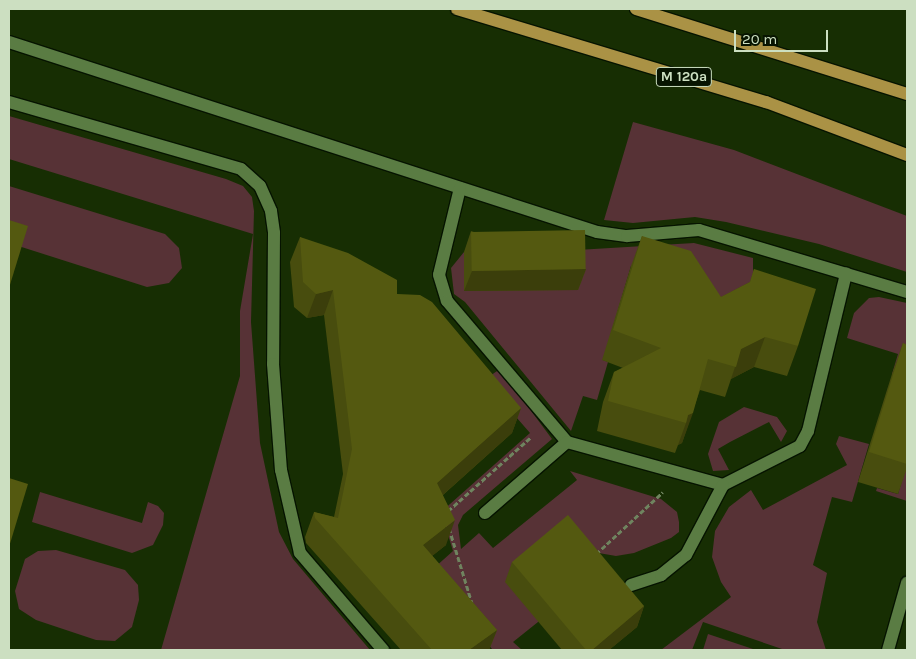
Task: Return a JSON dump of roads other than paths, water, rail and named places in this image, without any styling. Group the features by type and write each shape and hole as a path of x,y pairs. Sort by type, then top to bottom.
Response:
{"main road":[{"name":"M 120a","path":"457,9 766,102 907,155"},
{"path":"636,9 907,94"}],"lane":[{"path":"9,42 597,232 627,236 699,230 907,292"},
{"path":"9,102 241,170 260,186 272,210 274,233 273,364 282,470 300,554 383,650"},
{"path":"460,188 439,274 447,301 567,442 723,485"},
{"path":"631,585 662,575 686,555 723,485 800,446 808,431 846,274"},
{"path":"485,513 567,442"},
{"path":"888,650 907,583"}]}
